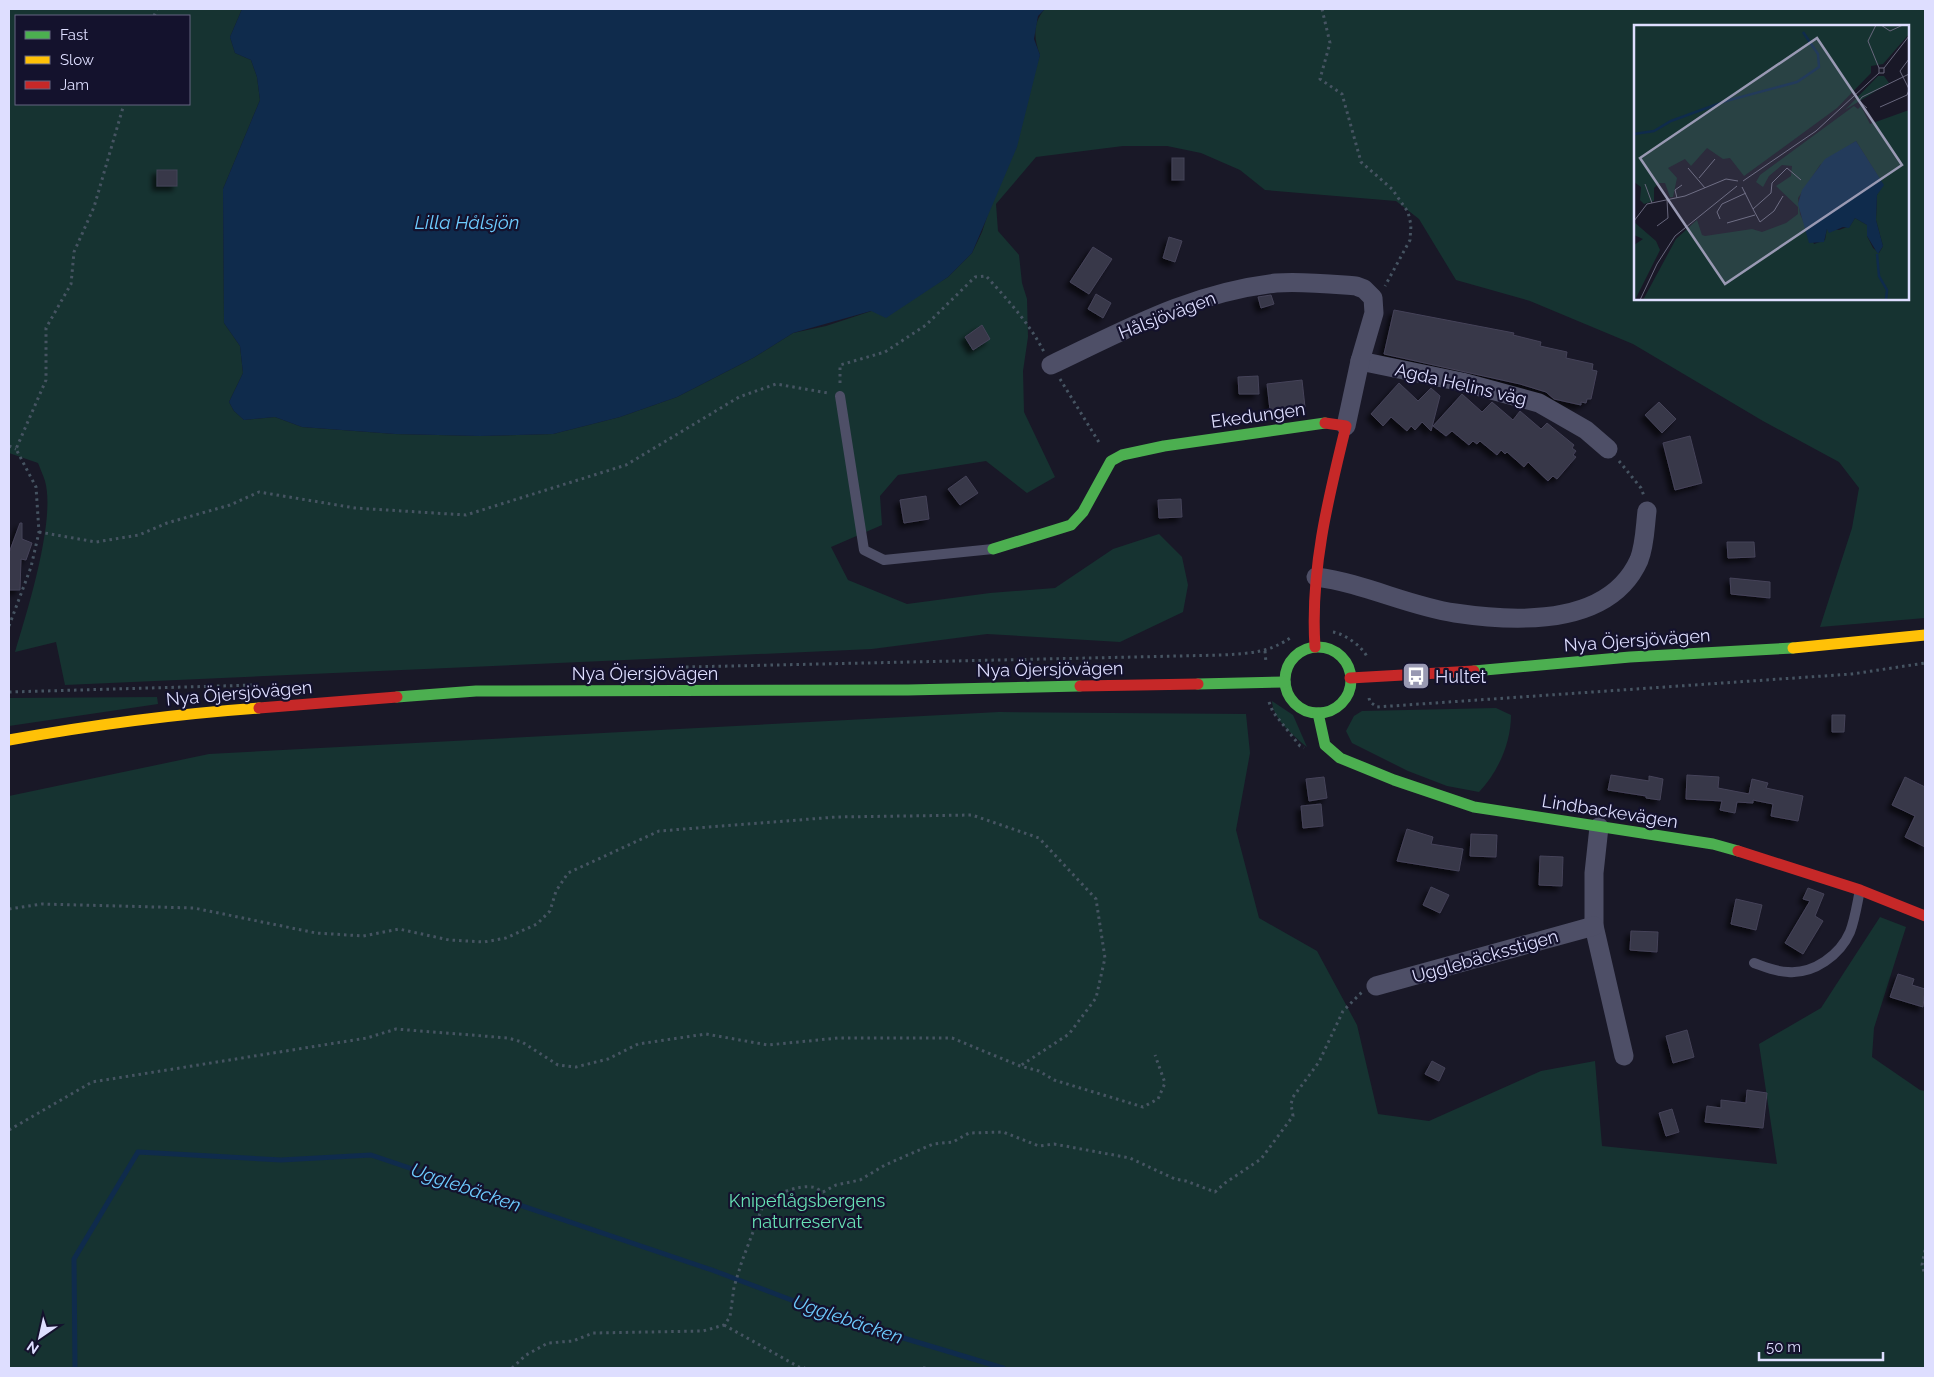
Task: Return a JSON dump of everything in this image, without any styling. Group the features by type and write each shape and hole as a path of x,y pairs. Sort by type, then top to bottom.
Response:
{"street":[{"name":"Hålsjövägen","path":"1051,365 1151,317 1199,298 1236,290 1278,283 1330,284 1356,286 1364,289 1373,298"},
{"path":"1315,647 1316,577 1326,512 1360,361 1374,313 1373,298"},
{"name":"Agda Helins väg","path":"1360,361 1462,382 1539,402 1586,430 1608,450"},
{"name":"Ekedungen","path":"1110,461 1135,451 1164,446 1324,424 1346,426"},
{"path":"993,549 1071,525 1083,512 1110,461"},
{"path":"1316,577 1359,585 1454,613 1507,618 1558,615 1602,600 1617,590 1627,580 1639,560 1647,512"},
{"name":"Nya Öjersjövägen","path":"1350,678 1416,676 1629,657 1823,646 1925,635"},
{"path":"1315,647 1324,647 1339,655 1345,661 1350,678 1347,695 1342,702 1335,708 1318,713 1310,712 1295,704 1290,698 1284,682 1285,673 1293,658 1299,652 1315,647"},
{"name":"Nya Öjersjövägen","path":"9,740 82,727 202,712 476,691 908,690 1284,682"},
{"path":"1318,713 1325,745"},
{"name":"Lindbackevägen","path":"1325,745 1340,758 1394,780 1474,807 1713,844 1792,867 1860,890 1925,916"},
{"path":"1599,827 1594,873 1594,926 1624,1056"},
{"name":"Ugglebäcksstigen","path":"1376,986 1594,926"}],"lane":[{"path":"840,396 864,550 884,560 993,549"},
{"path":"1754,962 1775,971 1790,973 1813,967 1834,955 1850,932 1860,890"}],"path":[{"path":"1322,9 1330,43 1320,79 1342,94 1361,162 1392,189 1408,212 1411,225 1410,240 1381,293 1373,298"},
{"path":"16,449 46,380 46,328 71,284 74,252 94,207 124,105"},
{"path":"39,532 96,542 139,535 167,523 230,506 259,492 355,508 466,514 626,465 739,397 776,384 808,388 840,396 840,365 885,352 918,331 974,277 986,276 1038,339 1051,365 1110,461"},
{"path":"9,446 16,449 36,487 39,532 31,567 9,626"},
{"path":"1608,450 1641,488 1647,512"},
{"path":"1416,698 1417,704"},
{"path":"1268,699 1273,712 1300,746 1310,750 1325,745"},
{"path":"9,908 42,904 194,908 316,933 363,936 399,929 449,940 484,942 506,938 538,924 550,910 556,891 568,873 659,831 836,817 972,815 1039,838 1096,899 1105,958 1096,998 1069,1034 1020,1066"},
{"path":"512,1368 526,1355 548,1343 573,1341 593,1334 703,1331 724,1325 730,1317 734,1287 742,1260 768,1199 783,1191 812,1187 823,1192 829,1191 836,1185 860,1180 885,1165 933,1144 953,1142 969,1133 1003,1132 1039,1146 1054,1144 1130,1158 1175,1179 1215,1192 1261,1159 1292,1116 1291,1104 1294,1097 1319,1062 1343,1011 1363,991 1376,986"},
{"path":"9,1130 92,1082 368,1038 396,1028 508,1038 522,1042 548,1061 566,1067 599,1062 638,1044 706,1034 768,1045 838,1038 952,1038 1020,1066 1040,1071 1054,1080 1143,1107 1153,1104 1158,1100 1165,1083 1155,1055"},
{"path":"1925,1250 1922,1265 1925,1275"},
{"path":"724,1325 799,1367 805,1368"},
{"path":"923,1368 928,1368"}],"green space":[{"path":"9,9 242,9 230,37 235,53 251,60 257,77 260,100 223,189 224,323 240,346 243,373 229,402 234,411 244,420 275,417 302,427 395,434 480,436 553,434 620,417 677,397 753,358 793,333 826,326 917,296 948,277 972,253 982,232 1040,55 1035,31 1038,20 1045,9 1925,9 1925,618 1820,627 1852,528 1859,488 1839,462 1763,421 1633,344 1530,301 1456,280 1419,219 1396,201 1265,190 1240,170 1201,153 1167,146 1123,146 1036,157 996,204 998,231 1019,255 1022,283 1027,299 1028,337 1023,371 1024,412 1055,477 1027,493 986,461 898,475 880,496 882,525 831,547 848,580 907,604 990,593 1055,588 1113,549 1159,534 1182,557 1188,585 1183,612 1120,642 987,634 872,649 65,685 56,642 15,652 39,566 47,519 45,481 38,463 9,453"},
{"path":"157,697 158,704 9,726 9,698"},
{"path":"1272,701 1293,715 1307,747 1290,733 1280,721 1273,708"},
{"path":"1496,708 1511,715 1509,736 1497,766 1479,792 1447,786 1408,771 1352,743 1346,731 1354,716 1362,711"},
{"name":"Knipeflågsbergens naturreservat","path":"999,712 1246,714 1250,753 1236,830 1259,918 1317,951 1357,1025 1378,1114 1429,1121 1541,1071 1595,1061 1602,1146 1777,1164 1759,1044 1821,1008 1880,917 1906,927 1874,1028 1872,1057 1920,1090 1925,1091 1925,1368 9,1368 9,796 209,754"}],"water":[{"name":"Lilla Hålsjön","path":"242,9 1045,9 1038,16 1034,39 1040,55 1017,147 972,253 948,277 886,318 871,311 793,333 753,358 677,397 620,417 553,434 480,436 395,434 302,427 275,417 244,420 234,411 229,402 243,373 240,346 224,323 223,189 260,100 257,77 251,60 235,53 230,37"}],"building":[{"path":"1172,158 1184,158 1184,180 1172,180"},
{"path":"157,170 177,170 177,186 157,186"},
{"path":"1169,237 1182,241 1175,262 1163,258"},
{"path":"1093,247 1112,259 1089,294 1070,282"},
{"path":"1096,294 1111,303 1103,318 1088,309"},
{"path":"1271,295 1274,304 1261,308 1258,297"},
{"path":"1394,310 1514,333 1513,335 1541,342 1540,346 1567,352 1566,358 1593,364 1592,370 1597,371 1591,399 1587,399 1586,403 1581,402 1581,405 1554,399 1546,392 1520,384 1384,354"},
{"path":"982,325 990,339 973,350 965,337"},
{"path":"1258,376 1259,394 1239,394 1238,377"},
{"path":"1302,380 1305,407 1270,410 1267,384"},
{"path":"1399,383 1418,401 1431,388 1440,396 1431,431 1422,422 1415,430 1411,426 1407,431 1391,417 1383,426 1371,414"},
{"path":"1462,394 1482,412 1492,402 1513,420 1520,411 1541,429 1547,423 1574,445 1572,448 1576,451 1573,455 1576,457 1557,479 1553,476 1548,481 1528,462 1524,467 1507,452 1505,454 1501,450 1497,455 1480,441 1477,444 1473,441 1469,445 1452,431 1446,436 1433,426"},
{"path":"1659,402 1676,419 1662,433 1645,415"},
{"path":"1690,436 1702,483 1675,490 1663,443"},
{"path":"966,476 978,493 960,505 948,489"},
{"path":"926,496 929,519 904,523 900,500"},
{"path":"1181,499 1182,517 1159,518 1158,500"},
{"path":"20,523 22,523 22,539 32,543 26,560 21,559 20,590 9,590 9,553"},
{"path":"1727,542 1754,542 1755,557 1728,558"},
{"path":"1730,578 1770,582 1770,598 1731,594"},
{"path":"1832,715 1845,715 1844,732 1832,732"},
{"path":"1611,775 1649,781 1649,776 1663,779 1660,800 1608,790"},
{"path":"1687,775 1719,777 1718,788 1749,794 1752,779 1768,783 1766,788 1803,796 1798,821 1771,816 1773,804 1753,800 1753,803 1737,802 1735,813 1720,810 1722,801 1686,799"},
{"path":"1324,777 1327,798 1309,801 1306,779"},
{"path":"1905,777 1925,787 1925,847 1905,837 1915,816 1892,805"},
{"path":"1321,804 1323,826 1303,828 1301,806"},
{"path":"1407,829 1433,837 1431,844 1463,849 1459,871 1397,861"},
{"path":"1471,834 1497,835 1496,857 1470,856"},
{"path":"1540,856 1563,857 1562,886 1539,885"},
{"path":"1431,887 1449,895 1440,913 1423,905"},
{"path":"1808,888 1824,894 1815,916 1823,921 1803,954 1785,943 1810,901 1803,899"},
{"path":"1736,899 1762,905 1756,930 1731,924"},
{"path":"1631,931 1658,932 1657,952 1630,950"},
{"path":"1898,974 1914,979 1912,985 1925,989 1923,1007 1890,997"},
{"path":"1687,1030 1694,1057 1673,1063 1666,1036"},
{"path":"1432,1061 1445,1068 1439,1081 1425,1074"},
{"path":"1747,1090 1767,1093 1763,1128 1705,1122 1707,1106 1721,1108 1721,1100 1746,1103"},
{"path":"1672,1109 1679,1132 1666,1136 1659,1113"}],"waterway":[{"name":"Ugglebäcken","path":"75,1368 74,1259 138,1152 281,1160 371,1155 712,1270 847,1321 1003,1368"}],"traffic: fast":[{"path":"993,549 1071,525 1083,512 1111,461 1122,455 1164,446 1325,423"},
{"path":"1318,647 1331,650 1341,657 1348,667 1351,680 1348,693 1341,703 1331,710 1318,713 1305,710 1295,703 1288,693 1285,680 1288,667 1295,657 1305,650 1318,647"},
{"path":"1474,671 1630,657 1793,648"},
{"path":"1198,684 1285,682"},
{"path":"397,697 476,691 908,690 1080,686"},
{"path":"1318,713 1325,745 1340,758 1394,780 1474,807 1713,844 1738,851"}],"traffic: slow":[{"path":"1793,648 1925,635"},
{"path":"9,740 196,713 259,708"}],"traffic: jam":[{"path":"1315,647 1314,619 1318,563 1327,508 1346,426 1325,423"},
{"path":"1350,678 1474,671"},
{"path":"1080,686 1198,684"},
{"path":"259,708 397,697"},
{"path":"1738,851 1860,890 1925,916"}],"place":[{"name":"Hultet","path":"1416,676"}]}
